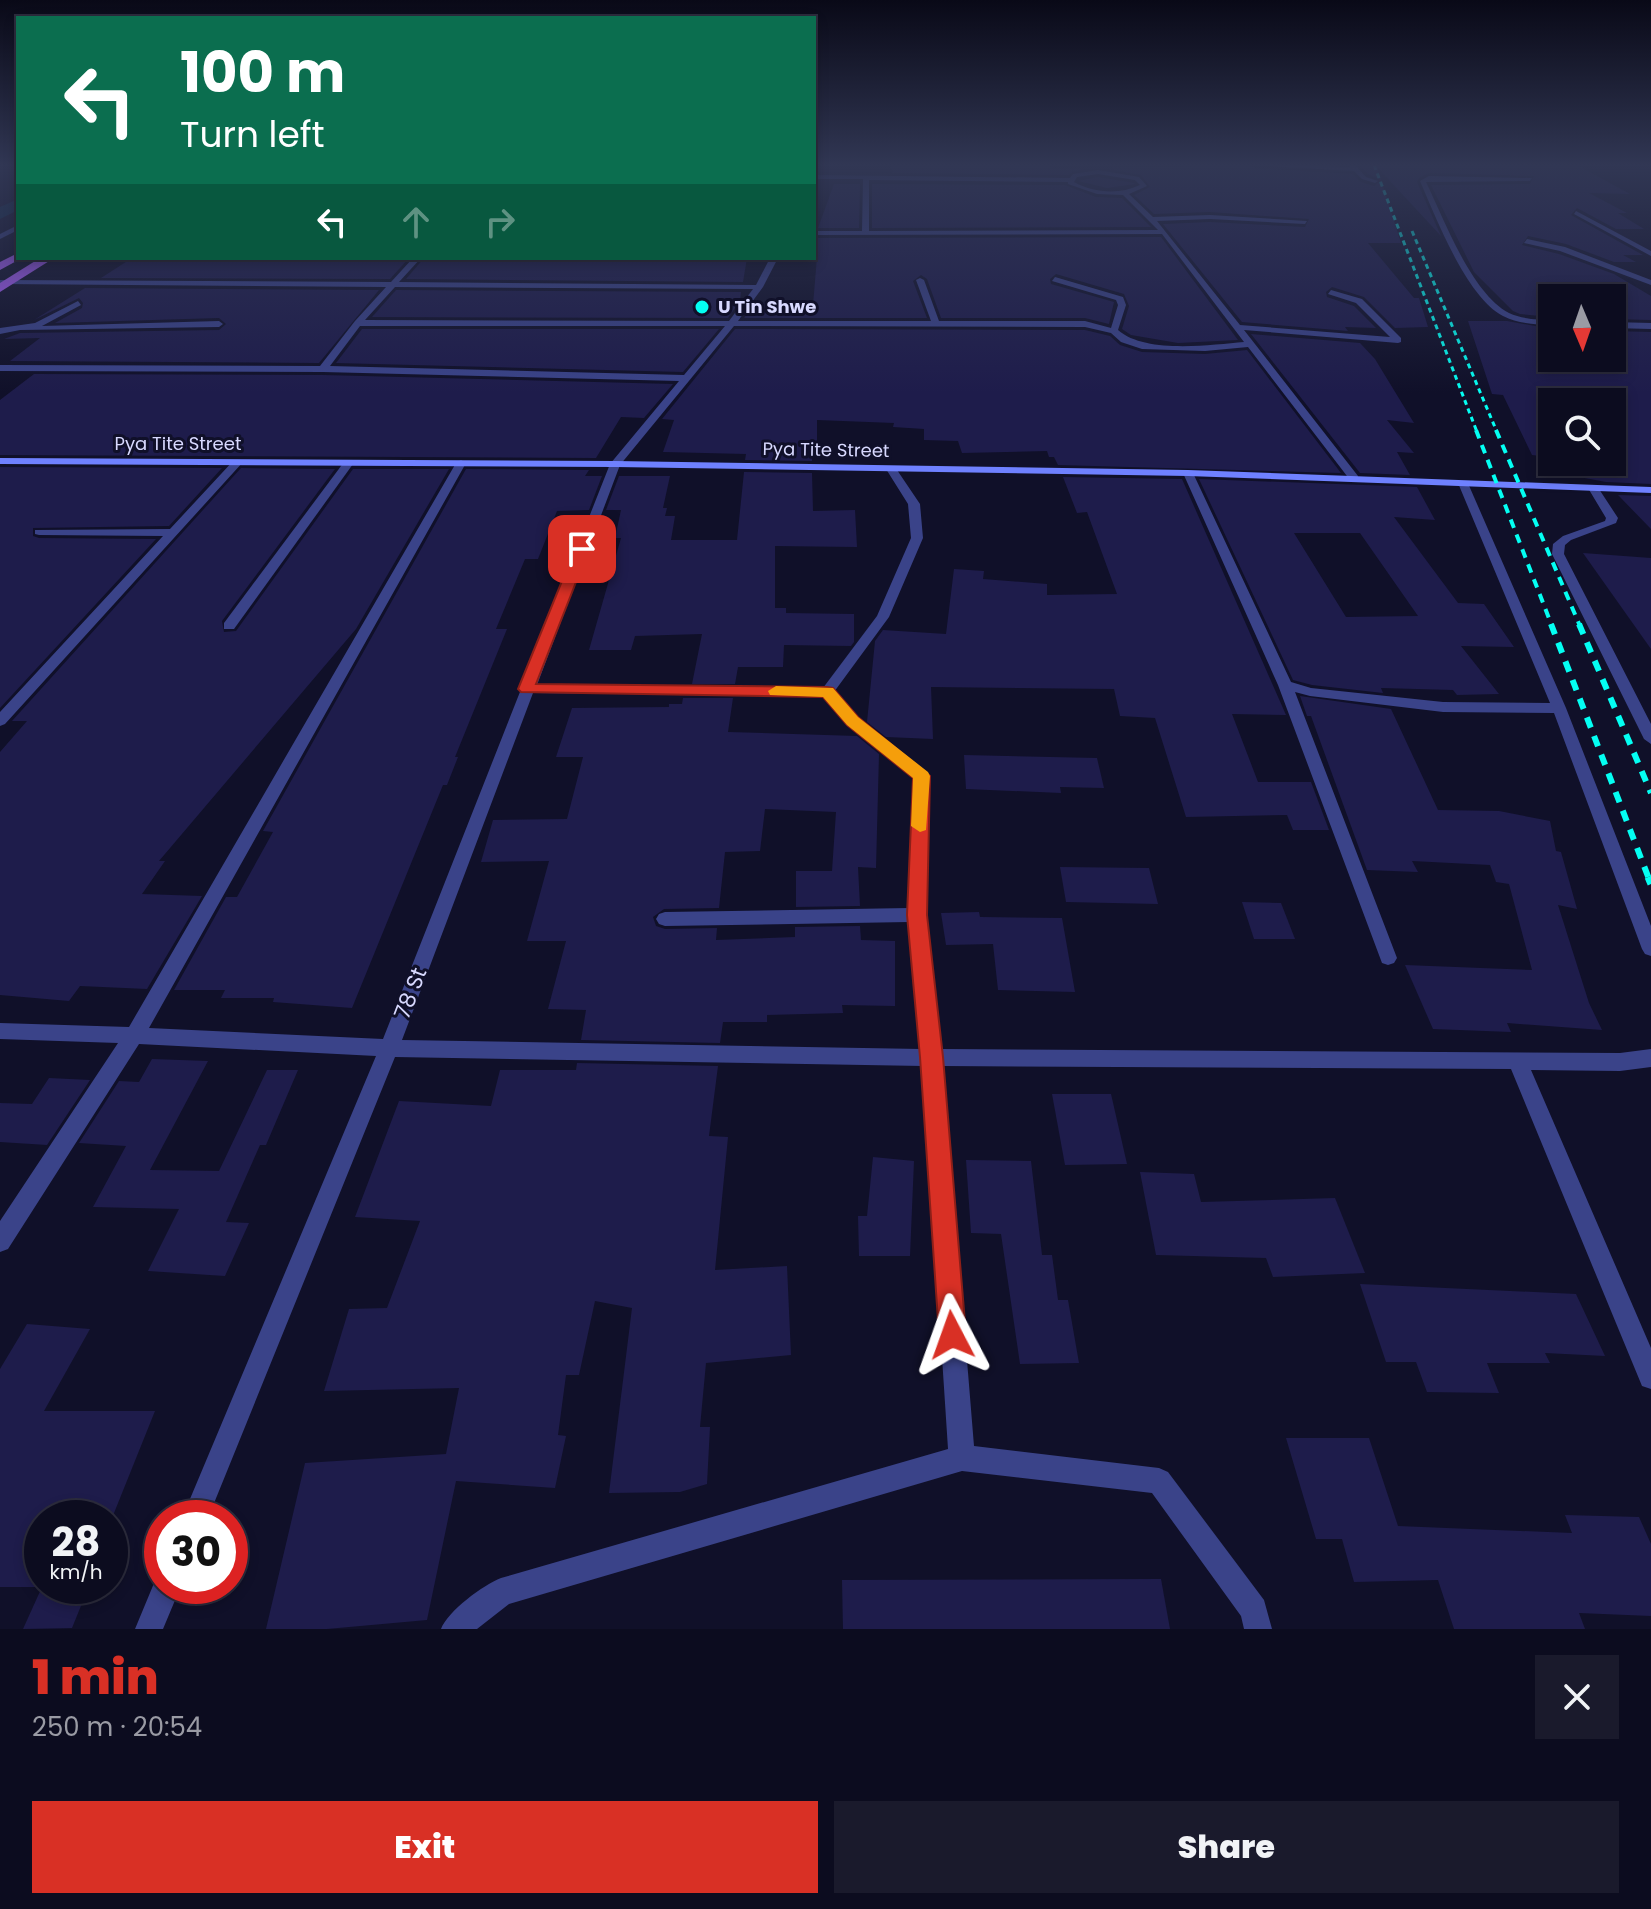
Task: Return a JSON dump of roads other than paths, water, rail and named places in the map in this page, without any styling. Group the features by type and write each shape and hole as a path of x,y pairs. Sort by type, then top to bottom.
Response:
{"main road":[{"path":"3,284 45,260"}],"street":[{"path":"1171,241 1354,478"},
{"path":"1453,241 1491,303 1505,314 1538,320"},
{"path":"1527,241 1562,249 1651,283"},
{"path":"1628,242 1651,242"},
{"path":"1628,242 1651,254"},
{"path":"323,369 358,323 415,260"},
{"name":"78 St","path":"202,1500 389,1048 615,464 730,326 759,287 773,260"},
{"path":"1055,279 1120,299 1122,305 1114,331"},
{"path":"920,280 936,324"},
{"path":"3,284 759,287"},
{"path":"1235,327 1398,340 1359,301 1331,292"},
{"path":"23,329 78,303"},
{"path":"358,323 730,326 1085,324 1114,331 1124,340 1142,346 1205,348 1250,344"},
{"path":"0,331 219,324"},
{"path":"1626,325 1651,326"},
{"path":"0,368 323,369 685,378"},
{"name":"Pya Tite Street","path":"0,461 615,464 1188,473 1651,490"},
{"path":"0,721 238,462"},
{"path":"0,1241 136,1033 461,463"},
{"path":"229,626 348,464"},
{"path":"827,692 883,617 917,538 914,504 891,469"},
{"path":"1188,473 1285,685 1388,958"},
{"path":"1463,483 1559,708 1651,949"},
{"path":"1593,488 1612,518 1610,523 1567,538 1559,544 1558,554 1651,739"},
{"path":"39,532 173,533"},
{"path":"1285,685 1310,692 1443,707 1559,708"},
{"path":"526,689 827,692 852,721 922,776 917,915 932,1057 962,1458"},
{"path":"665,919 917,915"},
{"path":"0,1031 136,1033 389,1048 932,1057 1518,1062 1620,1062 1651,1058"},
{"path":"1518,1062 1651,1377"},
{"path":"455,1629 501,1592 962,1458 1159,1481 1254,1610 1258,1629"},
{"path":"149,1629 159,1604"}],"railway":[{"path":"1403,241 1477,432"},
{"path":"1416,241 1497,432"},
{"path":"1476,430 1552,626"},
{"path":"1496,430 1580,626"},
{"path":"1551,624 1649,879"},
{"path":"1579,624 1651,793"},
{"path":"1648,877 1651,884"}],"place":[{"name":"U Tin Shwe","path":"702,307"}]}
